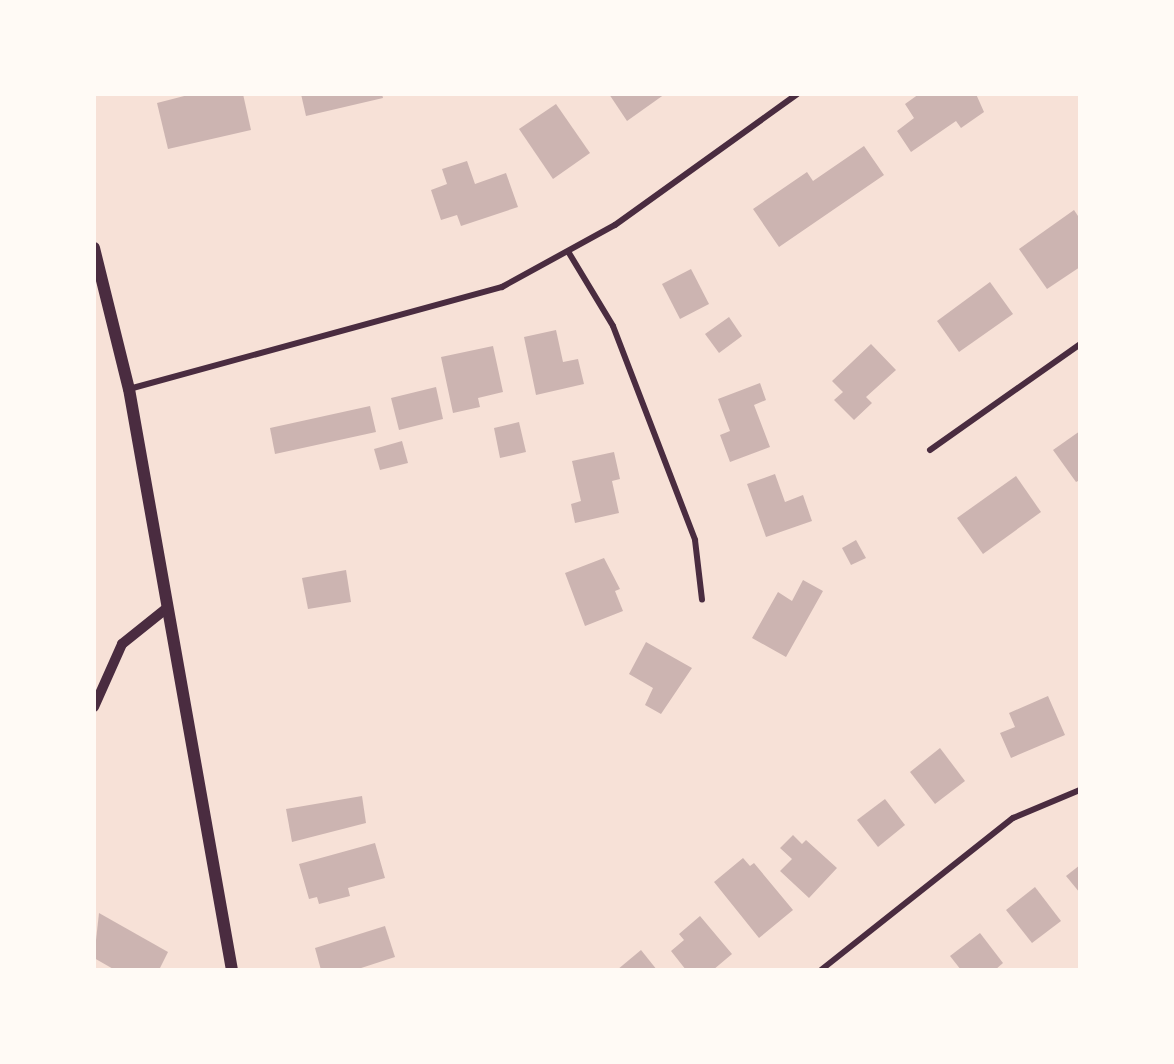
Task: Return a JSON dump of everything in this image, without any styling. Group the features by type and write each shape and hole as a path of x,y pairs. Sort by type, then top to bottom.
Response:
{"main road":[{"path":"94,248 129,389 232,969"}],"street":[{"path":"129,389 502,287 569,253 797,94"},
{"path":"569,253 614,326 687,518 702,600"},
{"path":"930,450 1080,344"},
{"path":"94,707 122,644 167,608"},
{"path":"821,969 1013,818 1080,790"}],"building":[{"path":"192,94 243,94 251,130 168,149 157,103"},
{"path":"301,94 382,94 383,98 306,116"},
{"path":"609,94 665,94 627,121"},
{"path":"919,94 976,94 984,112 961,128 956,121 911,152 897,131 914,118 905,104"},
{"path":"556,104 590,153 553,179 519,129"},
{"path":"864,146 884,175 779,247 753,209 807,172 813,181"},
{"path":"467,161 475,184 506,173 518,207 461,226 457,215 441,220 431,190 447,184 442,169"},
{"path":"1074,210 1080,219 1080,267 1047,289 1019,249"},
{"path":"691,269 709,304 680,319 662,284"},
{"path":"990,282 1013,314 959,352 937,321"},
{"path":"729,317 742,336 719,353 705,334"},
{"path":"556,330 563,362 578,359 584,384 536,395 524,337"},
{"path":"871,344 896,370 866,397 872,403 854,420 834,400 843,392 832,381"},
{"path":"493,346 503,392 478,398 480,407 453,413 441,357"},
{"path":"760,383 766,400 754,405 770,447 730,462 720,435 730,431 718,399"},
{"path":"436,387 443,419 399,430 391,398"},
{"path":"370,406 376,432 275,454 270,428"},
{"path":"519,422 526,452 500,458 494,428"},
{"path":"1080,431 1080,480 1076,482 1053,450"},
{"path":"402,441 408,463 380,470 374,449"},
{"path":"614,452 620,479 612,481 619,513 575,523 571,504 581,501 572,461"},
{"path":"775,474 785,502 803,495 812,521 766,537 747,484"},
{"path":"1016,476 1041,512 983,554 957,518"},
{"path":"856,540 866,558 851,565 842,548"},
{"path":"604,558 620,589 615,591 623,611 585,626 565,573"},
{"path":"346,570 351,602 308,609 302,578"},
{"path":"803,580 823,591 786,657 752,638 778,592 792,601"},
{"path":"646,642 692,668 661,714 645,705 653,688 629,674"},
{"path":"1048,696 1065,735 1011,758 1000,733 1015,727 1009,713"},
{"path":"940,748 965,781 935,804 910,772"},
{"path":"362,796 366,823 292,842 286,809"},
{"path":"885,799 905,825 878,847 857,820"},
{"path":"793,835 802,844 806,840 837,868 809,898 780,871 792,859 780,848"},
{"path":"375,843 385,878 348,888 350,896 319,904 317,897 309,899 299,864"},
{"path":"743,858 750,866 754,863 793,910 759,938 714,882"},
{"path":"1080,865 1080,893 1066,876"},
{"path":"1035,887 1061,921 1032,943 1006,910"},
{"path":"99,913 168,952 159,970 115,970 94,958"},
{"path":"700,916 732,954 713,970 686,970 671,951 684,940 679,934"},
{"path":"385,926 395,957 355,970 321,970 315,948"},
{"path":"980,933 1003,963 995,970 961,970 950,956"},
{"path":"641,950 657,970 617,970"}]}
